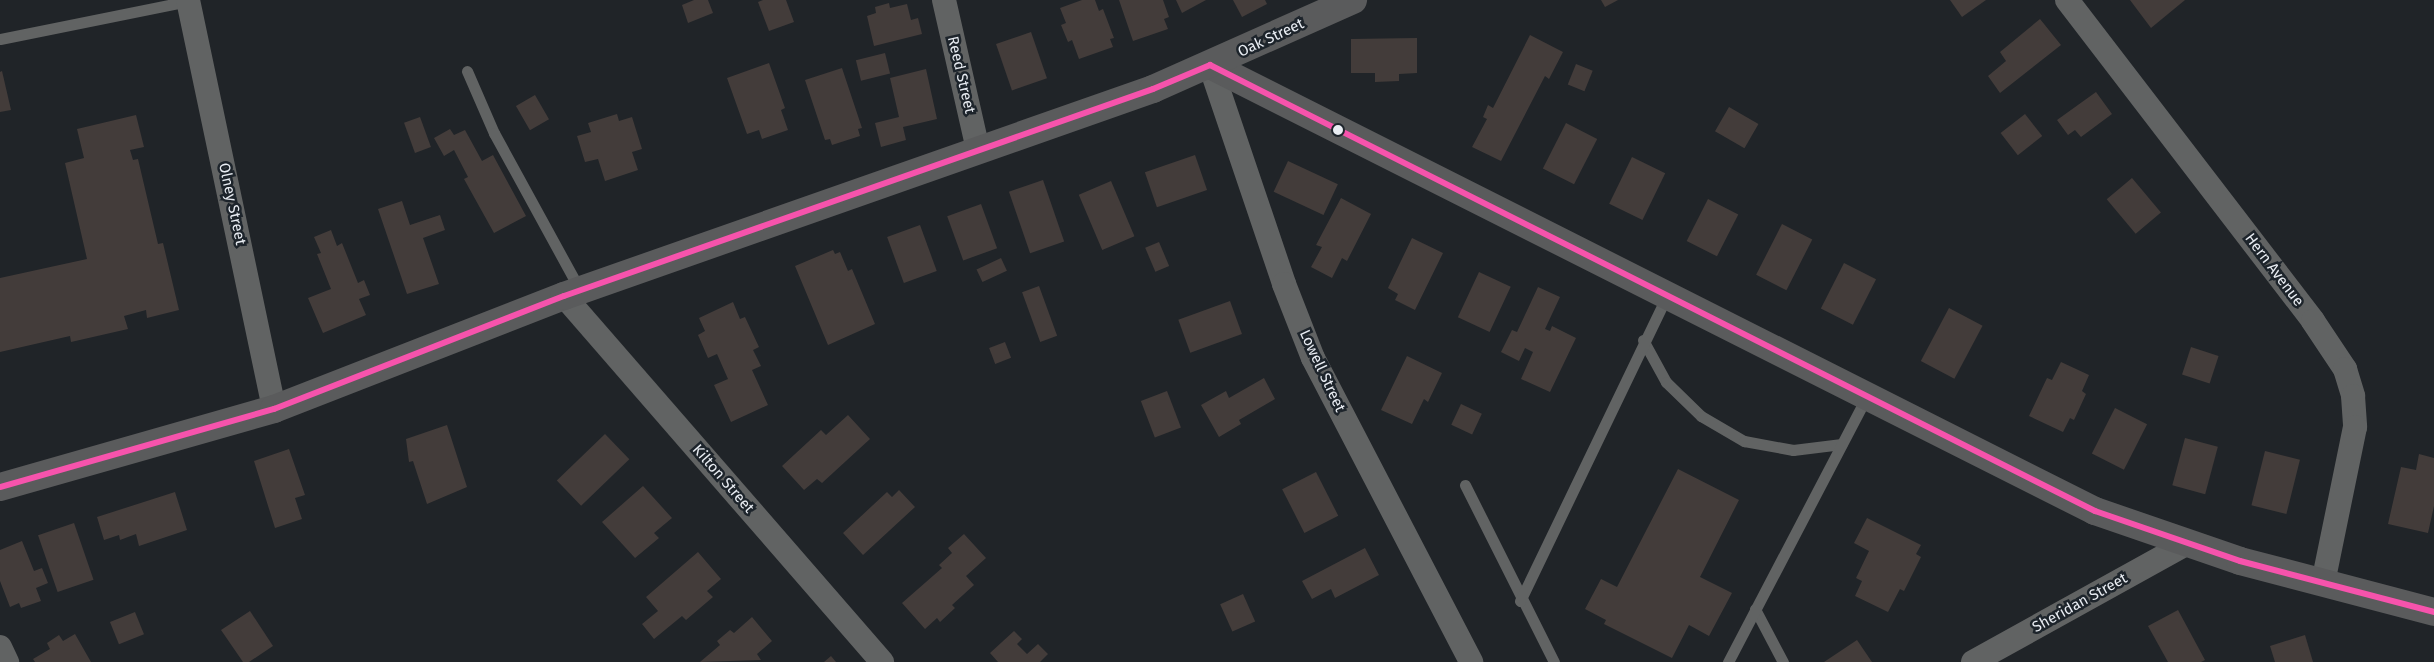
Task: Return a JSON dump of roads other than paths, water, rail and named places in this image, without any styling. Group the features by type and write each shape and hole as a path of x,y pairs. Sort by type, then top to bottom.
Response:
{"street":[{"name":"Reed Street","path":"944,0 978,150"},
{"name":"Oak Street","path":"0,487 274,409 572,293 1153,89 1353,0"},
{"name":"Hern Avenue","path":"2066,0 2313,321 2345,369 2352,396 2356,427 2322,583"},
{"name":"Olney Street","path":"188,1 274,409"},
{"path":"1210,65 2095,511 2186,544 2322,583 2434,612"},
{"name":"Lowell Street","path":"1210,65 1284,284 1314,358 1471,662"},
{"name":"Kilton Street","path":"572,293 882,662"},
{"name":"Sheridan Street","path":"1974,662 2186,544"},
{"path":"0,647 7,662"}],"lane":[{"path":"0,39 188,1"},
{"path":"467,72 572,293"},
{"path":"1520,601 1643,340 1667,296"},
{"path":"1643,340 1666,382 1701,416 1744,441 1793,450 1842,444"},
{"path":"1728,662 1866,396"},
{"path":"1464,485 1520,601 1554,662"},
{"path":"1755,610 1782,662"}]}
